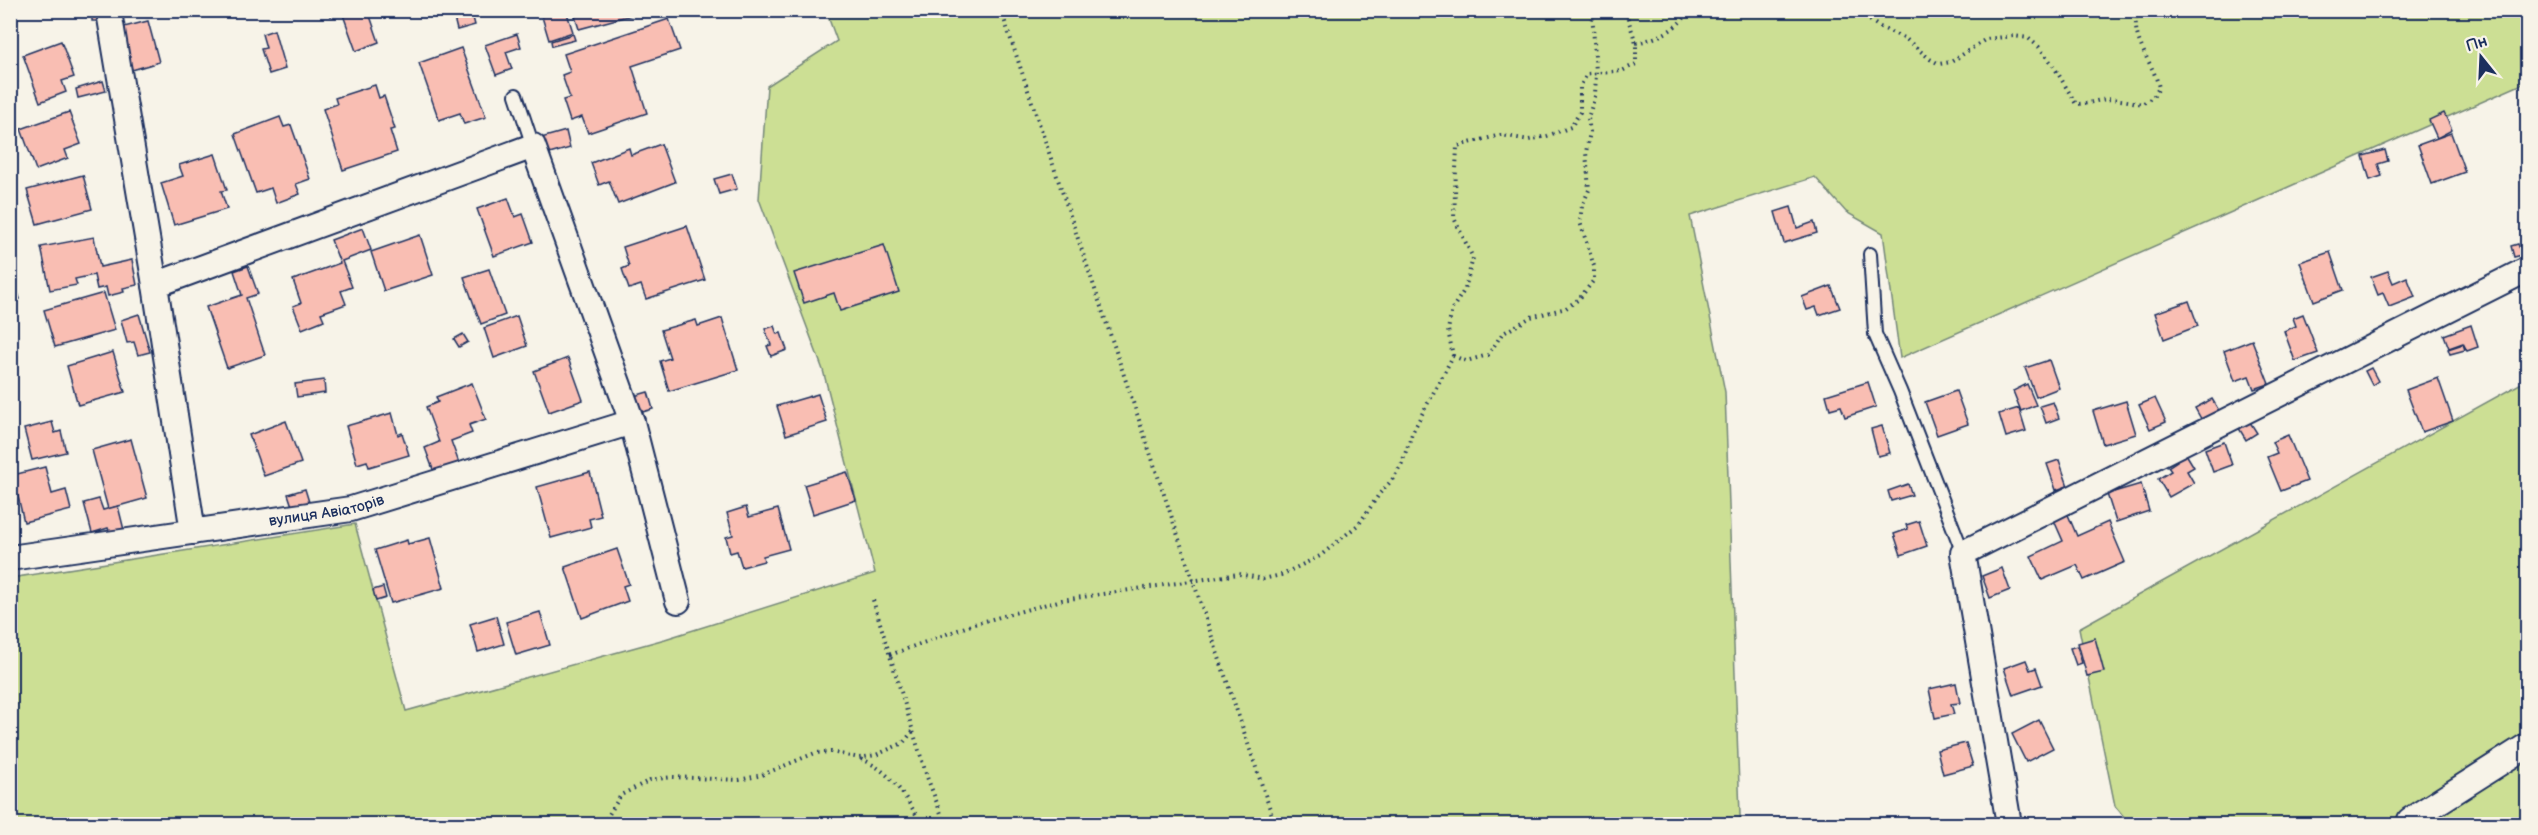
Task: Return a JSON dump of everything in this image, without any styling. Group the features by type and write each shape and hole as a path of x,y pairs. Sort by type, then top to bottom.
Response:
{"street":[{"path":"110,18 155,285 193,532"},
{"path":"155,285 533,146 632,422 678,601"},
{"path":"2009,825 1963,553 2528,268"},
{"name":"вулиця Авіаторів","path":"10,558 351,509 632,422"},
{"path":"2409,825 2410,820 2528,745"}],"lane":[{"path":"516,95 533,146"},
{"path":"1870,254 1875,334 1900,391 1963,553"}],"path":[{"path":"1000,10 1275,825"},
{"path":"1453,356 1466,360 1488,356 1502,334 1531,318 1566,308 1579,299 1593,280 1594,266 1580,222 1582,206 1589,190 1586,152 1590,132 1588,118 1595,96 1596,72 1592,10"},
{"path":"890,655 974,624 1062,600 1239,574 1263,579 1281,575 1320,556 1348,534 1359,524 1380,493 1392,480 1402,463 1413,431 1453,356 1448,330 1452,309 1465,289 1473,258 1454,218 1457,146 1501,135 1529,140 1571,127 1580,112 1580,87 1587,74 1622,71 1636,64 1636,43 1625,10"},
{"path":"1636,43 1660,37 1680,24 1691,10"},
{"path":"1855,10 1878,26 1906,39 1930,59 1940,64 1951,62 1986,39 2014,36 2028,38 2039,47 2053,65 2076,104 2092,104 2108,100 2142,104 2153,97 2159,88 2157,78 2145,57 2135,22 2137,13 2144,10 2158,14 2156,10"},
{"path":"873,600 927,777 945,825"},
{"path":"859,758 876,755 903,742 913,731"},
{"path":"603,825 621,795 650,780 672,777 739,780 762,776 815,753 831,752 878,765 900,789 922,825"}],"green space":[{"path":"826,11 2527,11 2527,82 1900,358 1883,233 1846,212 1815,177 1690,216 1725,392 1742,824 11,824 11,578 355,524 406,711 665,639 875,573 823,370 759,199 767,86 837,41"},
{"path":"2527,380 2527,824 2130,824 2115,806 2079,628"}],"building":[{"path":"329,10 368,10 379,42 356,51 342,12 331,16"},
{"path":"452,10 471,10 475,25 457,30"},
{"path":"540,10 566,10 573,32 549,40"},
{"path":"573,10 638,10 639,13 579,29"},
{"path":"92,13 104,13 105,21 92,21"},
{"path":"669,19 680,50 632,66 647,113 588,133 582,117 570,121 563,100 570,98 562,75 570,72 564,54"},
{"path":"148,21 159,62 132,70 120,28"},
{"path":"274,30 285,69 269,74 261,49 266,48 262,34"},
{"path":"517,34 521,47 506,52 512,69 496,75 485,45"},
{"path":"573,34 575,40 552,46 551,41"},
{"path":"61,41 74,77 62,81 66,92 40,102 23,55"},
{"path":"461,48 486,117 464,124 460,113 439,120 419,63"},
{"path":"103,81 106,91 78,98 76,89"},
{"path":"375,85 379,98 384,96 395,129 390,130 397,152 343,170 323,109 337,104 335,98"},
{"path":"69,112 81,144 65,150 68,158 36,170 21,129"},
{"path":"2444,113 2452,130 2437,138 2429,120"},
{"path":"280,117 284,127 291,125 310,179 296,184 300,194 276,203 271,188 256,193 235,134"},
{"path":"566,131 570,148 546,155 541,138"},
{"path":"2451,133 2465,172 2432,184 2418,145"},
{"path":"661,144 675,182 618,204 609,181 599,185 591,163 629,148 631,155"},
{"path":"2385,150 2388,161 2378,164 2382,176 2370,180 2363,156"},
{"path":"215,154 227,190 221,191 227,209 174,225 161,183 183,176 179,165"},
{"path":"732,174 737,189 719,194 714,179"},
{"path":"83,175 92,209 37,224 27,190"},
{"path":"508,198 515,217 523,214 533,242 494,256 477,209"},
{"path":"1791,207 1797,228 1814,222 1817,233 1784,243 1775,212"},
{"path":"687,226 705,280 646,299 641,285 629,289 622,269 629,266 623,247"},
{"path":"363,228 371,250 342,261 352,287 341,291 346,304 321,313 324,320 302,329 293,306 301,303 293,280 340,263 331,240"},
{"path":"420,235 433,275 384,291 371,252"},
{"path":"94,237 100,267 132,260 137,285 123,288 124,292 108,296 106,287 97,289 94,275 75,279 77,285 50,290 41,247"},
{"path":"2518,244 2522,255 2514,257 2511,246"},
{"path":"884,245 899,292 840,311 834,293 804,303 794,273"},
{"path":"2330,252 2343,290 2314,301 2300,262"},
{"path":"248,266 258,294 246,298 265,355 227,368 206,307 242,295 234,271"},
{"path":"489,269 505,315 481,324 464,277"},
{"path":"2388,271 2393,283 2407,277 2415,297 2389,307 2383,293 2378,295 2371,277"},
{"path":"10,277 13,277 20,299 10,302"},
{"path":"1831,286 1840,308 1819,315 1816,307 1807,310 1802,297"},
{"path":"104,293 115,330 55,347 44,310"},
{"path":"2189,301 2198,326 2164,339 2155,313"},
{"path":"139,314 150,352 138,355 134,342 127,343 121,320"},
{"path":"2303,314 2318,353 2295,361 2284,331 2296,326 2293,318"},
{"path":"517,316 527,346 494,358 484,328"},
{"path":"722,318 738,370 669,391 660,361 670,358 661,330 696,320 698,326"},
{"path":"2471,325 2478,347 2467,351 2463,343 2449,348 2444,335"},
{"path":"774,326 777,334 781,333 787,350 771,356 767,346 771,345 765,329"},
{"path":"463,334 468,342 459,347 454,339"},
{"path":"2252,340 2269,384 2254,389 2249,376 2235,381 2224,351"},
{"path":"2463,344 2465,350 2450,354 2448,349"},
{"path":"113,352 125,392 78,405 67,366"},
{"path":"568,358 583,400 549,412 534,371"},
{"path":"2049,360 2059,388 2036,397 2025,368"},
{"path":"2371,368 2378,381 2372,385 2365,371"},
{"path":"2438,378 2453,421 2422,432 2406,390"},
{"path":"324,380 325,393 297,397 295,384"},
{"path":"1868,382 1876,407 1845,417 1841,406 1830,409 1826,395"},
{"path":"472,383 486,419 469,425 472,433 451,441 459,463 434,472 425,448 439,442 426,407 438,402 436,397"},
{"path":"2027,384 2036,405 2021,411 2013,391"},
{"path":"1956,391 1968,424 1937,435 1925,402"},
{"path":"648,392 653,409 639,413 634,396"},
{"path":"818,394 827,422 786,435 777,406"},
{"path":"2155,398 2166,422 2150,429 2139,405"},
{"path":"2212,399 2221,414 2204,424 2195,408"},
{"path":"2126,401 2136,434 2103,444 2093,411"},
{"path":"2053,402 2059,418 2046,423 2040,406"},
{"path":"2019,408 2026,431 2006,437 1999,414"},
{"path":"392,413 398,435 402,433 409,455 369,467 367,461 357,464 346,426"},
{"path":"2248,419 2257,433 2246,440 2237,425"},
{"path":"286,421 301,463 264,476 249,435"},
{"path":"52,422 55,433 61,431 66,452 32,460 24,429"},
{"path":"1882,426 1890,453 1878,456 1871,429"},
{"path":"2288,435 2307,481 2281,491 2267,457 2277,453 2272,442"},
{"path":"131,439 147,498 108,509 92,450"},
{"path":"2224,442 2232,465 2213,472 2205,449"},
{"path":"2183,449 2194,467 2187,471 2194,483 2169,497 2158,479 2171,471 2168,467 2177,461 2173,455"},
{"path":"2059,460 2068,486 2056,490 2047,464"},
{"path":"45,467 52,494 66,490 71,510 24,522 13,475"},
{"path":"590,472 601,516 589,519 591,527 551,538 537,487"},
{"path":"847,472 856,500 813,514 804,485"},
{"path":"1908,484 1912,495 1891,501 1888,491"},
{"path":"2141,484 2149,511 2116,522 2107,494"},
{"path":"305,489 309,502 292,506 288,494"},
{"path":"99,499 103,510 118,506 124,530 110,534 108,528 92,533 84,503"},
{"path":"746,507 749,517 778,509 789,549 763,556 764,561 742,567 737,551 730,553 726,537 733,535 727,513"},
{"path":"2066,510 2077,536 2108,522 2125,562 2084,580 2077,565 2042,580 2031,556 2063,541 2052,516"},
{"path":"1919,521 1927,546 1901,555 1894,534 1908,529 1906,525"},
{"path":"430,538 444,588 391,603 375,550 407,540 408,544"},
{"path":"617,549 629,584 623,586 628,601 582,618 565,567"},
{"path":"2002,568 2010,590 1990,598 1982,576"},
{"path":"383,587 386,598 376,601 373,590"},
{"path":"540,612 550,645 516,655 506,622"},
{"path":"496,616 504,644 478,652 470,624"},
{"path":"2095,638 2104,672 2087,676 2078,643"},
{"path":"2077,646 2082,663 2076,665 2070,648"},
{"path":"2026,660 2030,670 2036,668 2042,685 2013,695 2004,668"},
{"path":"1956,683 1960,703 1951,704 1954,714 1935,718 1929,689"},
{"path":"2039,720 2053,748 2026,762 2012,734"},
{"path":"1966,743 1973,766 1943,774 1937,750"}]}
